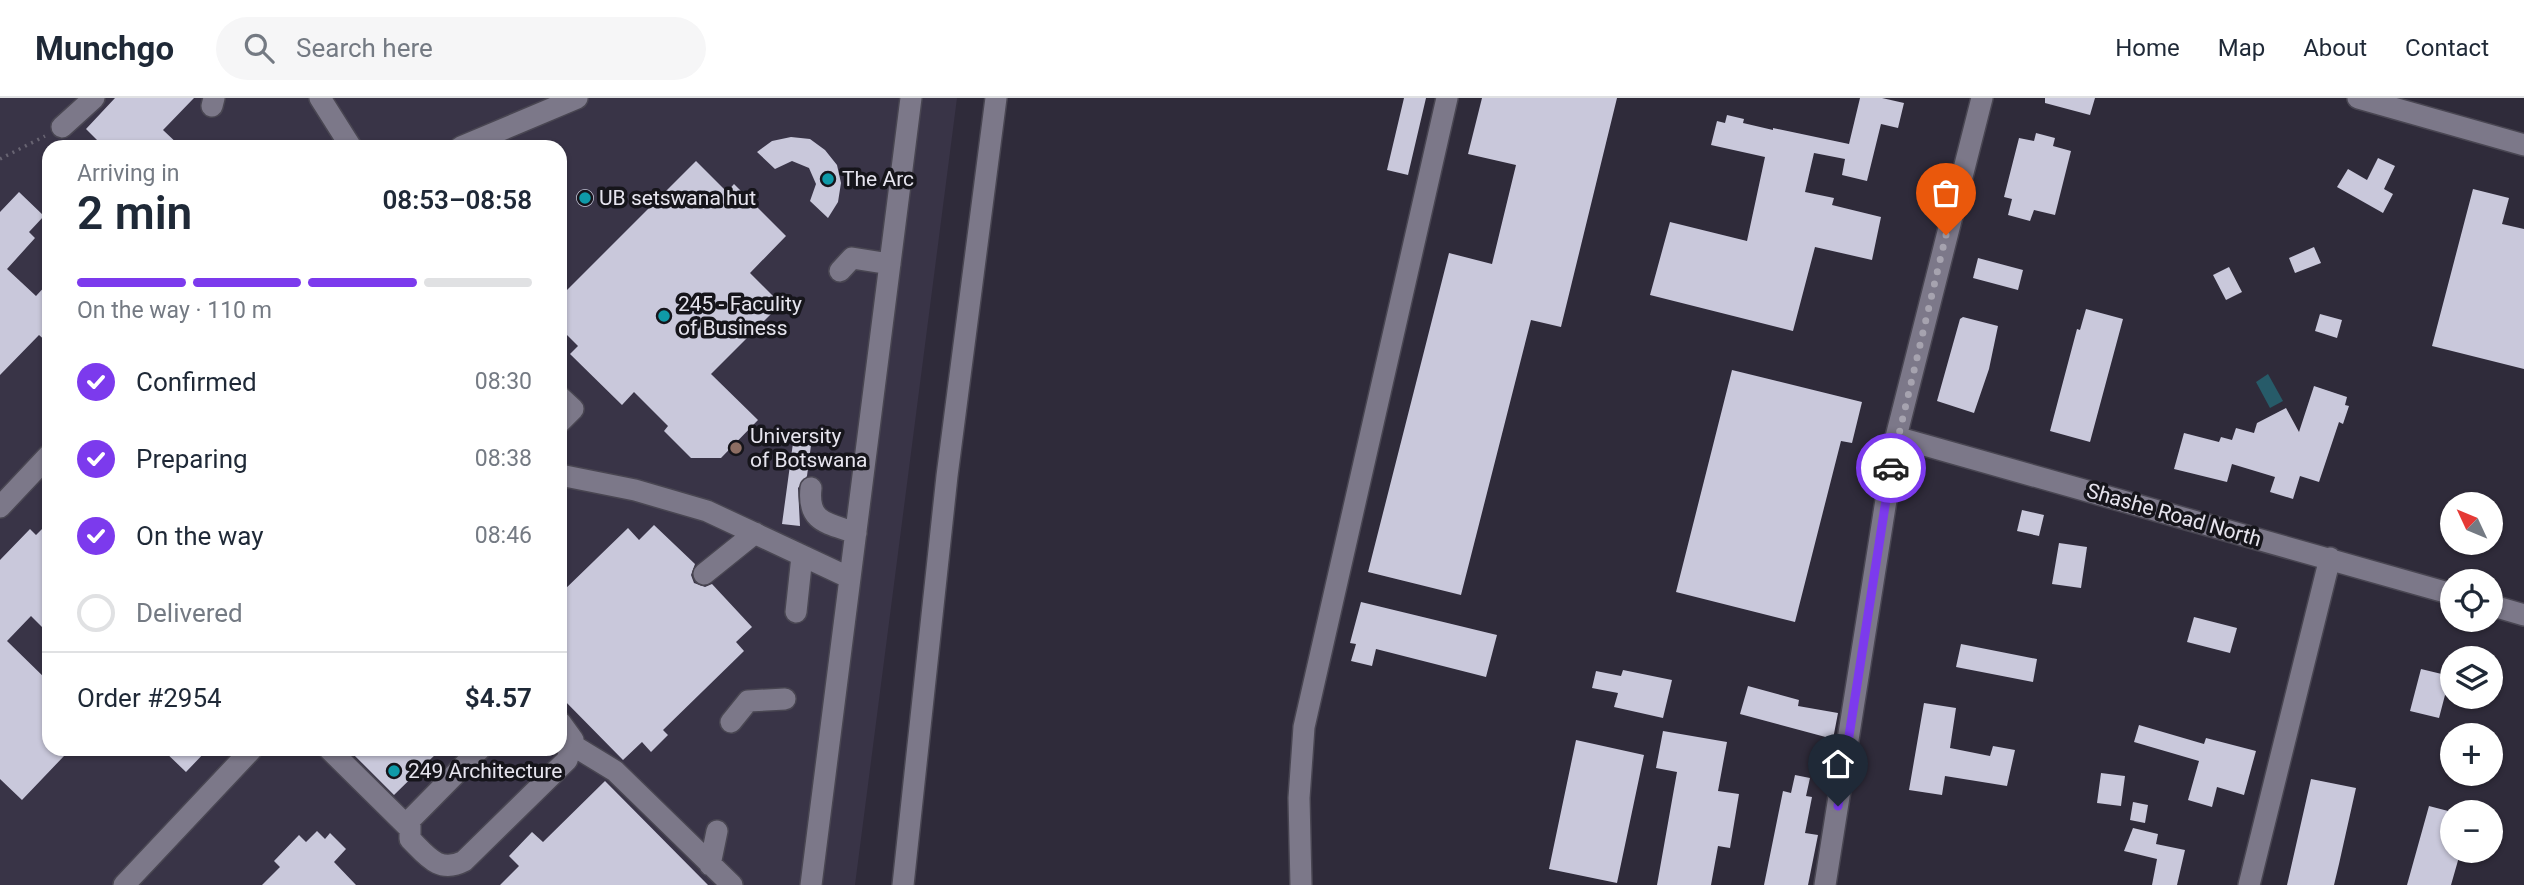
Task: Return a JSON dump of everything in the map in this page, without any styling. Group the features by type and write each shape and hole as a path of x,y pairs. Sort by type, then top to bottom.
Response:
{"street":[{"path":"62,127 94,98"},
{"path":"320,98 347,140"},
{"path":"475,140 551,103 577,98"},
{"path":"811,885 911,98"},
{"path":"903,885 947,476 996,98"},
{"path":"1301,885 1299,799 1304,727 1447,98"},
{"path":"1825,885 1896,437 1982,98"},
{"path":"2358,98 2524,145"},
{"path":"840,271 852,258 890,264"},
{"name":"Shashe Road North","path":"1896,437 2440,590"},
{"path":"0,508 42,463"},
{"path":"567,476 635,490 707,511 850,578"},
{"path":"811,488 809,503 819,519 856,533"},
{"path":"704,574 755,533"},
{"path":"796,612 803,556"},
{"path":"2249,885 2330,558"},
{"path":"2503,609 2524,615"},
{"path":"730,722 748,701 785,699"},
{"path":"473,756 414,814 408,827 410,839 435,864 457,865 567,760 574,746 572,734 567,729"},
{"path":"574,746 615,771 732,885"},
{"path":"124,885 245,756"},
{"path":"336,756 408,827"},
{"path":"710,865 717,831"}],"path":[{"path":"0,159 62,127"}],"shaded area":[{"name":"University of Botswana","path":"0,98 957,98 855,885 0,885"}],"water":[{"path":"2268,374 2283,401 2270,408 2256,382"}],"building":[{"path":"115,98 194,98 163,130 174,140 97,140 86,129"},
{"path":"1404,98 1426,98 1408,175 1387,170"},
{"path":"1482,98 1617,98 1561,327 1531,320 1461,595 1368,572 1449,253 1492,264 1516,165 1468,154"},
{"path":"1860,98 1882,98 1904,103 1898,128 1881,124 1867,181 1842,175 1845,159 1814,153 1805,192 1834,198 1832,205 1881,217 1872,260 1815,247 1793,331 1650,295 1670,222 1747,241 1765,157 1711,145 1717,121 1725,123 1727,115 1744,119 1743,123 1849,144"},
{"path":"2045,98 2095,98 2090,115 2045,103"},
{"path":"2036,133 2055,138 2053,146 2071,151 2055,215 2034,210 2030,221 2008,215 2012,199 2004,197 2019,138 2034,141"},
{"name":"The Arc","path":"791,137 810,139 825,150 837,165 841,183 838,202 828,218 810,201 816,184 809,168 792,161 775,169 757,152 772,141"},
{"path":"2378,158 2395,166 2384,189 2393,194 2383,213 2337,187 2348,169 2367,180"},
{"name":"245 - Faculity of Business","path":"696,161 727,192 734,184 786,236 750,273 781,304 711,374 758,420 721,458 691,458 664,431 668,426 634,392 622,405 570,354 578,346 567,335 567,290"},
{"name":"UB setswana hut","path":"581,189 589,189 594,198 592,205 581,207 576,202 576,194"},
{"path":"2473,189 2509,198 2502,224 2524,229 2524,369 2432,346"},
{"path":"19,192 42,214 42,218 29,232 35,238 7,269 36,296 42,290 42,338 39,335 0,375 0,212"},
{"path":"2314,247 2321,263 2295,273 2289,258"},
{"path":"1978,258 2023,270 2018,290 1973,278"},
{"path":"2229,267 2242,292 2226,300 2213,275"},
{"path":"2086,309 2123,319 2090,442 2050,431 2077,329 2080,330"},
{"path":"2320,314 2342,320 2337,338 2315,331"},
{"path":"1963,317 1998,326 1989,369 1974,413 1937,401 1960,319"},
{"path":"1732,370 1862,402 1852,443 1841,441 1795,622 1676,592"},
{"path":"2314,386 2347,397 2345,405 2349,406 2343,424 2339,422 2319,482 2300,476 2293,499 2270,492 2275,477 2232,464 2227,482 2174,469 2184,433 2219,442 2221,437 2232,440 2236,428 2254,433 2257,423 2286,408 2299,432"},
{"path":"793,443 811,445 807,476 798,488 800,526 782,524"},
{"path":"2022,510 2044,515 2039,536 2017,531"},
{"path":"654,525 695,564 691,575 694,583 705,587 712,584 752,627 736,642 744,651 663,730 668,735 651,752 642,742 623,760 567,703 567,587 628,528 639,540"},
{"path":"30,529 36,535 42,529 42,627 31,616 7,641 42,675 42,756 64,756 22,800 0,779 0,560"},
{"path":"2059,543 2087,547 2081,588 2052,584"},
{"path":"1361,602 1497,635 1486,677 1376,649 1372,666 1351,661 1356,644 1350,643"},
{"path":"2194,617 2237,628 2230,653 2187,642"},
{"path":"1961,644 2037,659 2033,682 1956,667"},
{"path":"2421,669 2440,674 2441,709 2439,718 2410,711"},
{"path":"1623,670 1672,680 1663,718 1614,707 1618,693 1592,688 1596,671 1621,676"},
{"path":"1748,686 1799,700 1798,706 1838,713 1833,739 1740,714"},
{"path":"1924,703 1956,708 1950,748 1990,756 1993,746 2015,750 2007,786 1945,776 1942,795 1909,790"},
{"path":"2139,725 2204,744 2206,738 2256,751 2244,795 2217,787 2212,807 2188,800 2199,761 2134,742"},
{"path":"1663,731 1727,742 1718,791 1739,794 1730,848 1718,846 1711,885 1657,885 1677,772 1656,768"},
{"path":"1576,740 1644,755 1617,883 1549,869"},
{"path":"169,756 201,756 186,772"},
{"path":"355,756 434,756 394,795"},
{"path":"2101,773 2125,776 2121,806 2097,803"},
{"path":"1795,775 1810,778 1806,796 1812,797 1805,833 1818,835 1808,885 1764,885 1783,791 1791,793"},
{"path":"2311,779 2356,788 2339,864 2334,885 2287,885"},
{"path":"605,781 708,885 500,885 519,866 509,856 532,832 543,842"},
{"path":"2133,802 2148,805 2145,823 2130,820"},
{"path":"2429,806 2440,809 2440,863 2457,863 2451,885 2407,885"},
{"path":"2133,828 2158,834 2156,844 2185,850 2177,885 2152,885 2157,859 2124,851"},
{"path":"317,831 325,839 330,833 346,849 334,862 356,885 262,885 280,867 274,861 299,835 306,842"}],"way so far":[{"path":"1891,468 1896,437 1946,235"}],"place":[{"name":"The Arc","path":"828,179"},
{"name":"UB setswana hut","path":"585,198"},
{"name":"245 - Faculity of Business","path":"664,316"},
{"name":"University of Botswana","path":"736,448"},
{"name":"249 Architecture","path":"394,771"}],"route":[{"path":"1838,806 1891,468"}]}
